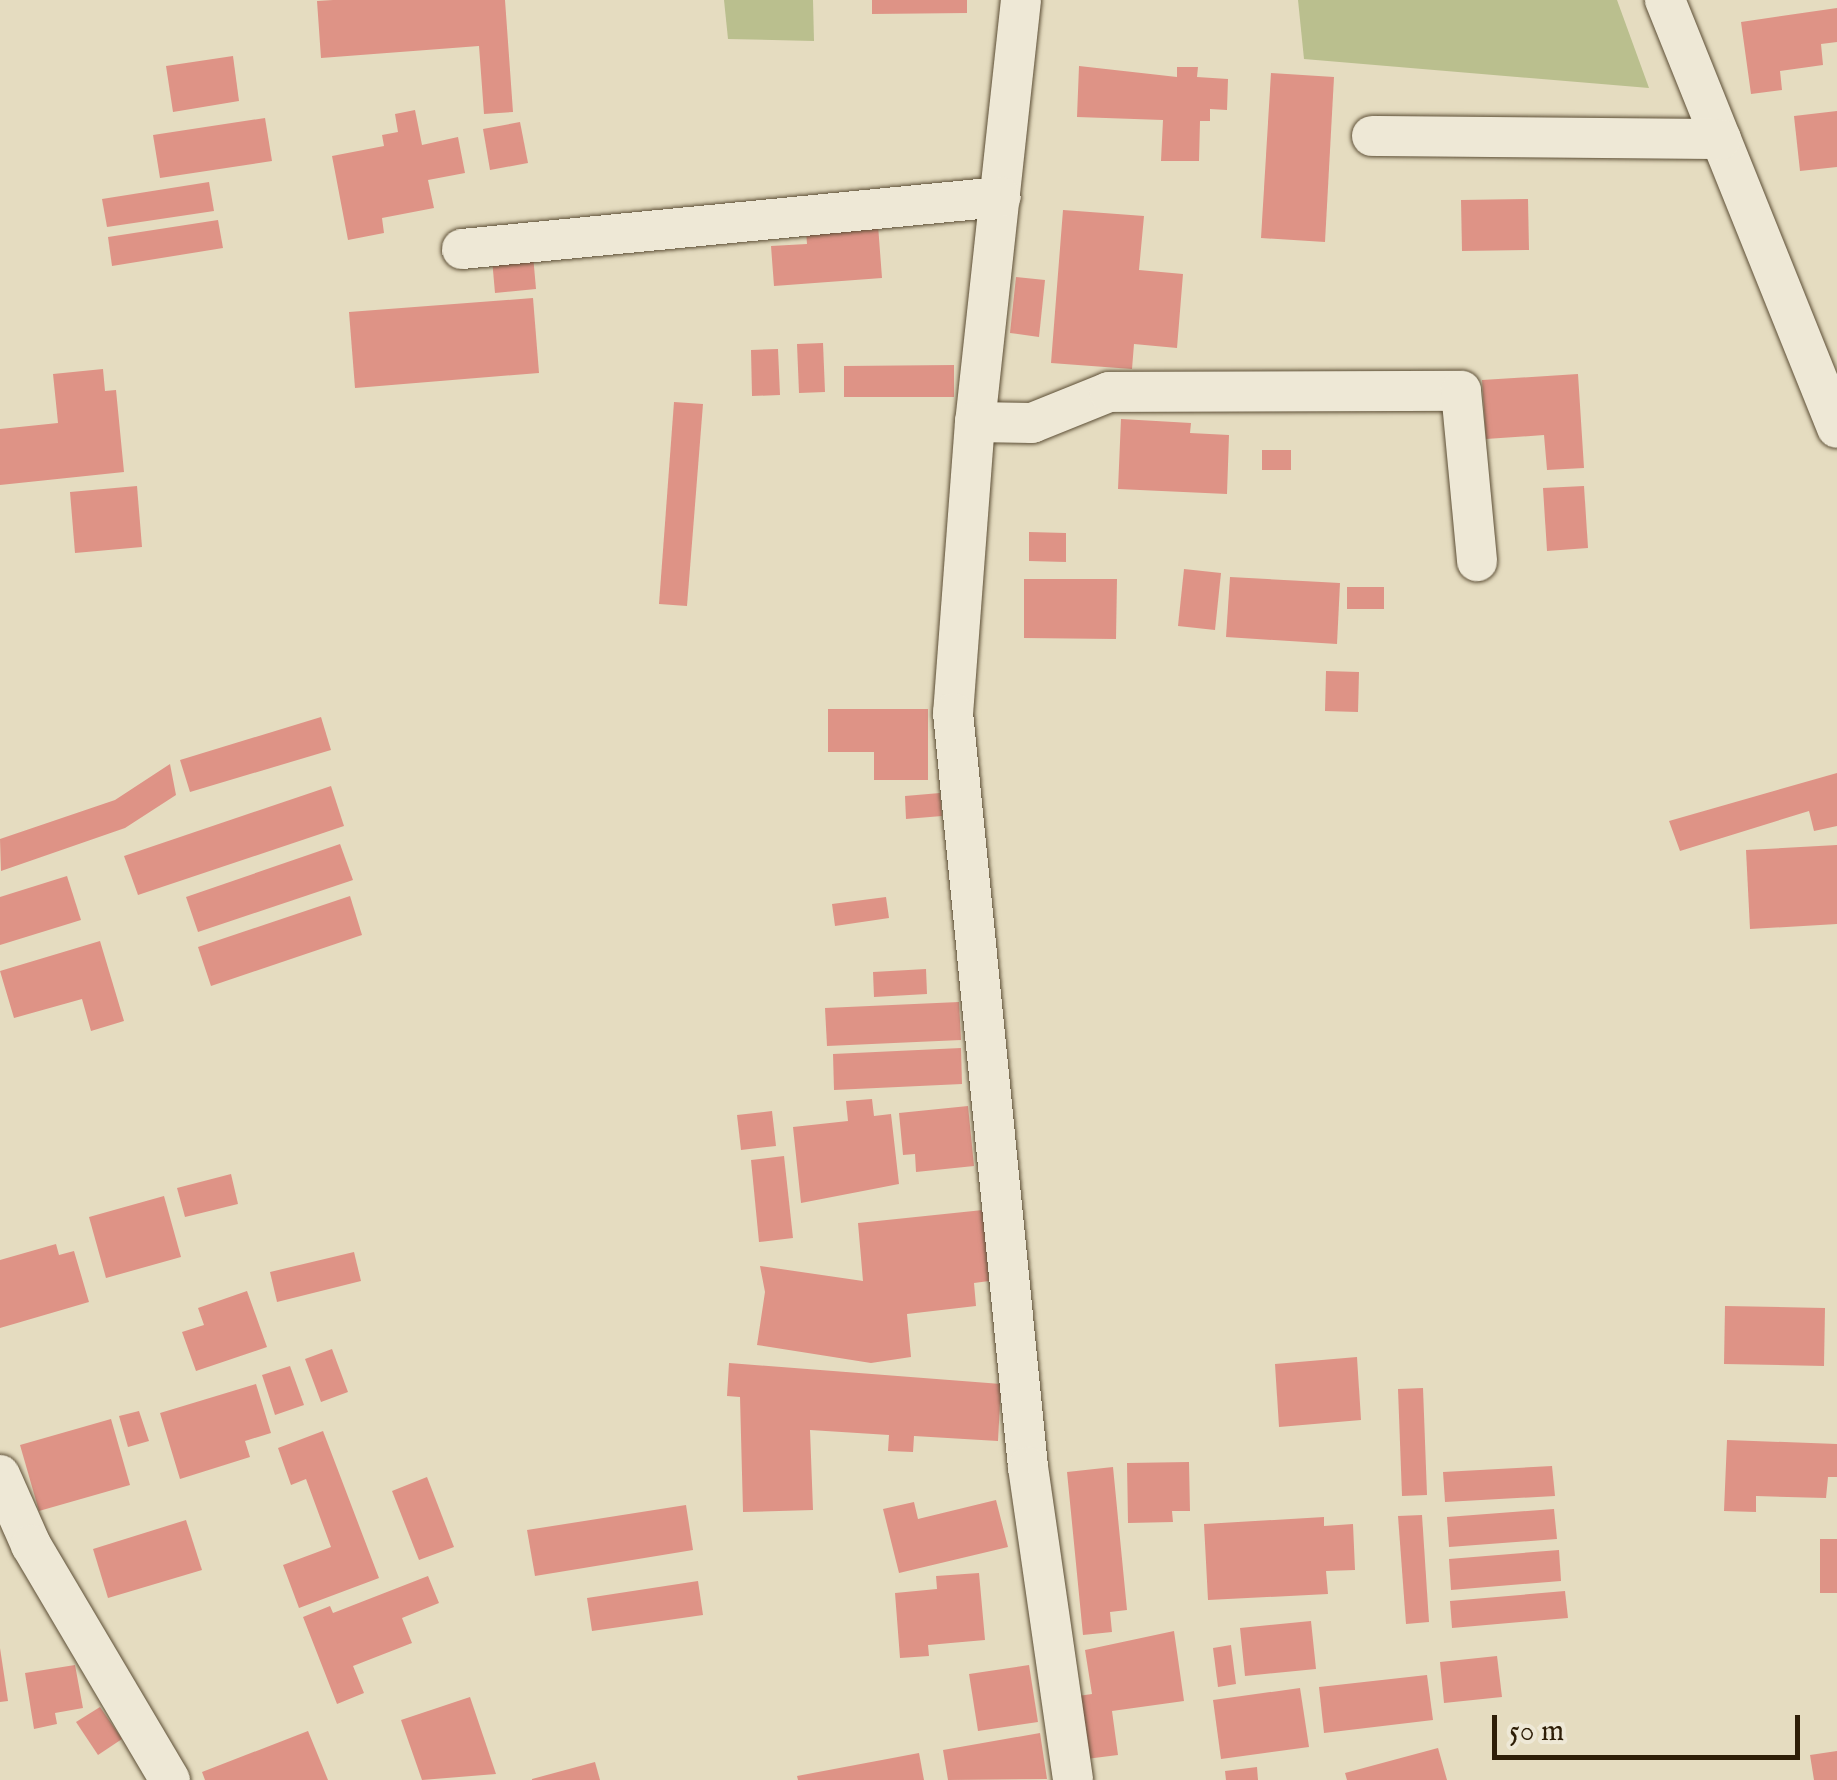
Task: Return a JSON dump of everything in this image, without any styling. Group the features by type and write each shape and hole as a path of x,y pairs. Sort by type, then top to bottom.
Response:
{"street":[{"path":"1021,0 975,422 953,713 1028,1467 1073,1780"},
{"path":"1665,0 1837,428"},
{"path":"1372,136 1720,139"},
{"path":"462,249 1000,196"},
{"path":"975,422 1032,423 1109,392 1460,391 1477,561"},
{"path":"0,1475 31,1546 170,1780"}],"green space":[{"path":"724,0 813,0 814,41 728,39"},
{"path":"1298,0 1617,0 1649,88 1304,59"}],"building":[{"path":"505,0 513,112 484,114 479,46 321,58 317,1"},
{"path":"872,0 967,0 967,13 872,14"},
{"path":"1837,8 1837,42 1821,44 1823,65 1780,71 1782,90 1751,94 1741,22"},
{"path":"233,56 239,101 173,112 166,66"},
{"path":"1079,66 1177,77 1177,67 1198,67 1197,77 1228,79 1227,110 1210,109 1210,121 1200,121 1199,161 1161,161 1163,120 1077,117"},
{"path":"1271,73 1334,77 1325,242 1261,238"},
{"path":"415,110 422,145 458,137 465,173 428,180 434,208 382,218 384,233 348,240 332,156 384,146 382,135 398,132 395,114"},
{"path":"1837,111 1837,167 1800,171 1794,116"},
{"path":"265,118 272,161 160,178 153,135"},
{"path":"520,122 528,163 490,170 483,129"},
{"path":"209,182 214,211 107,227 102,199"},
{"path":"1528,199 1529,250 1462,251 1461,200"},
{"path":"1063,210 1144,216 1139,270 1183,274 1177,348 1134,344 1132,369 1051,363"},
{"path":"218,220 223,248 112,266 108,237"},
{"path":"878,225 882,278 774,286 771,246 807,244 806,230"},
{"path":"533,255 536,289 495,293 492,259"},
{"path":"1016,277 1045,280 1039,337 1010,333"},
{"path":"533,298 539,373 355,388 349,312"},
{"path":"823,343 825,392 799,393 797,344"},
{"path":"778,349 780,395 752,396 751,350"},
{"path":"954,365 954,397 844,397 844,366"},
{"path":"103,369 105,391 116,390 124,472 0,485 0,429 58,423 53,374"},
{"path":"1578,374 1584,468 1547,470 1544,435 1486,439 1482,380"},
{"path":"674,402 703,404 687,606 659,604"},
{"path":"1121,419 1191,423 1190,433 1229,435 1227,494 1118,489"},
{"path":"1262,450 1291,450 1291,470 1262,470"},
{"path":"137,486 142,547 75,553 70,492"},
{"path":"1584,486 1588,548 1547,551 1543,488"},
{"path":"1029,532 1066,533 1066,562 1029,561"},
{"path":"1184,569 1221,573 1215,630 1178,626"},
{"path":"1230,577 1340,583 1337,644 1226,637"},
{"path":"1024,579 1117,579 1116,639 1024,638"},
{"path":"1347,587 1384,587 1384,609 1347,609"},
{"path":"1326,671 1359,672 1358,712 1325,711"},
{"path":"828,709 928,709 928,780 874,780 874,752 828,752"},
{"path":"321,717 331,750 190,792 180,760"},
{"path":"170,764 176,795 125,828 1,871 0,839 115,800"},
{"path":"1837,773 1837,826 1814,831 1809,811 1680,851 1669,821"},
{"path":"331,786 344,826 138,895 124,856"},
{"path":"940,793 942,816 906,819 905,796"},
{"path":"340,844 353,880 198,932 186,897"},
{"path":"1837,845 1837,924 1750,929 1746,850"},
{"path":"67,876 81,920 0,945 0,897"},
{"path":"350,896 362,935 211,986 198,947"},
{"path":"886,897 889,918 835,926 832,904"},
{"path":"100,941 124,1021 91,1031 82,999 14,1018 0,971"},
{"path":"926,969 927,994 874,997 873,972"},
{"path":"959,1002 961,1040 827,1046 825,1008"},
{"path":"961,1048 962,1084 834,1090 833,1054"},
{"path":"872,1099 874,1116 891,1114 899,1184 801,1203 793,1127 848,1121 846,1101"},
{"path":"968,1106 974,1166 916,1172 915,1154 903,1155 899,1113"},
{"path":"772,1111 776,1146 741,1150 737,1115"},
{"path":"784,1156 793,1238 759,1242 751,1160"},
{"path":"231,1174 238,1204 185,1217 177,1188"},
{"path":"164,1196 181,1257 106,1278 89,1217"},
{"path":"983,1210 989,1281 974,1283 976,1306 907,1314 911,1357 871,1363 757,1345 765,1292 760,1266 863,1281 858,1223"},
{"path":"56,1244 59,1255 74,1251 89,1302 0,1328 0,1260"},
{"path":"354,1252 361,1281 277,1302 270,1272"},
{"path":"247,1291 267,1347 196,1371 182,1332 204,1325 198,1308"},
{"path":"1725,1306 1825,1308 1824,1366 1724,1364"},
{"path":"332,1349 348,1392 321,1402 305,1359"},
{"path":"1357,1357 1361,1420 1279,1427 1275,1364"},
{"path":"729,1363 1001,1384 998,1441 914,1436 913,1452 888,1451 889,1435 810,1430 813,1510 743,1512 740,1397 727,1396"},
{"path":"290,1366 304,1405 275,1415 262,1375"},
{"path":"256,1384 271,1433 245,1441 250,1457 180,1479 160,1413"},
{"path":"1423,1388 1427,1495 1402,1496 1398,1389"},
{"path":"139,1411 149,1441 128,1447 119,1416"},
{"path":"111,1419 130,1485 39,1511 20,1445"},
{"path":"323,1431 379,1578 299,1608 283,1565 331,1547 306,1479 291,1485 278,1448"},
{"path":"1727,1440 1837,1444 1837,1477 1828,1477 1826,1498 1756,1496 1756,1512 1724,1511"},
{"path":"1189,1462 1190,1511 1172,1511 1173,1522 1128,1523 1127,1463"},
{"path":"1552,1466 1555,1496 1445,1502 1443,1472"},
{"path":"1113,1467 1127,1610 1110,1612 1112,1632 1083,1635 1067,1472"},
{"path":"427,1477 454,1547 419,1560 392,1491"},
{"path":"996,1500 1008,1547 899,1573 883,1509 914,1502 918,1519"},
{"path":"686,1505 693,1550 535,1576 527,1530"},
{"path":"1554,1509 1557,1539 1449,1547 1447,1517"},
{"path":"1422,1515 1429,1622 1406,1624 1398,1516"},
{"path":"1324,1517 1324,1526 1353,1524 1355,1570 1326,1571 1328,1594 1208,1600 1204,1524"},
{"path":"186,1520 202,1570 108,1598 93,1549"},
{"path":"1820,1539 1837,1539 1837,1593 1820,1593"},
{"path":"1559,1550 1561,1581 1451,1590 1449,1559"},
{"path":"979,1573 985,1640 928,1645 929,1656 900,1658 895,1593 937,1589 936,1576"},
{"path":"428,1576 439,1603 402,1618 412,1643 353,1666 364,1693 337,1704 303,1617 330,1606 333,1613"},
{"path":"698,1581 703,1615 592,1631 587,1598"},
{"path":"1565,1591 1568,1618 1452,1628 1450,1601"},
{"path":"1311,1621 1316,1669 1245,1676 1240,1628"},
{"path":"1174,1631 1184,1701 1112,1711 1118,1755 1086,1759 1078,1696 1092,1694 1085,1650"},
{"path":"1231,1645 1236,1684 1218,1687 1213,1648"},
{"path":"0,1648 8,1701 0,1702"},
{"path":"1497,1656 1502,1697 1444,1703 1440,1662"},
{"path":"75,1665 83,1708 55,1713 57,1724 34,1729 25,1673"},
{"path":"1029,1665 1038,1722 978,1731 969,1674"},
{"path":"1427,1675 1433,1720 1324,1733 1319,1687"},
{"path":"1300,1688 1309,1747 1221,1759 1213,1700"},
{"path":"470,1697 496,1774 422,1780 401,1720"},
{"path":"100,1707 122,1739 98,1755 76,1722"},
{"path":"308,1731 328,1780 205,1780 202,1772"},
{"path":"1040,1733 1047,1779 948,1780 943,1750"},
{"path":"1438,1748 1447,1780 1347,1780 1345,1773"},
{"path":"1837,1751 1837,1780 1814,1780 1810,1755"},
{"path":"919,1753 924,1780 798,1780 797,1776"},
{"path":"595,1762 600,1780 532,1780 532,1779"},
{"path":"1257,1767 1258,1780 1226,1780 1225,1771"}]}
